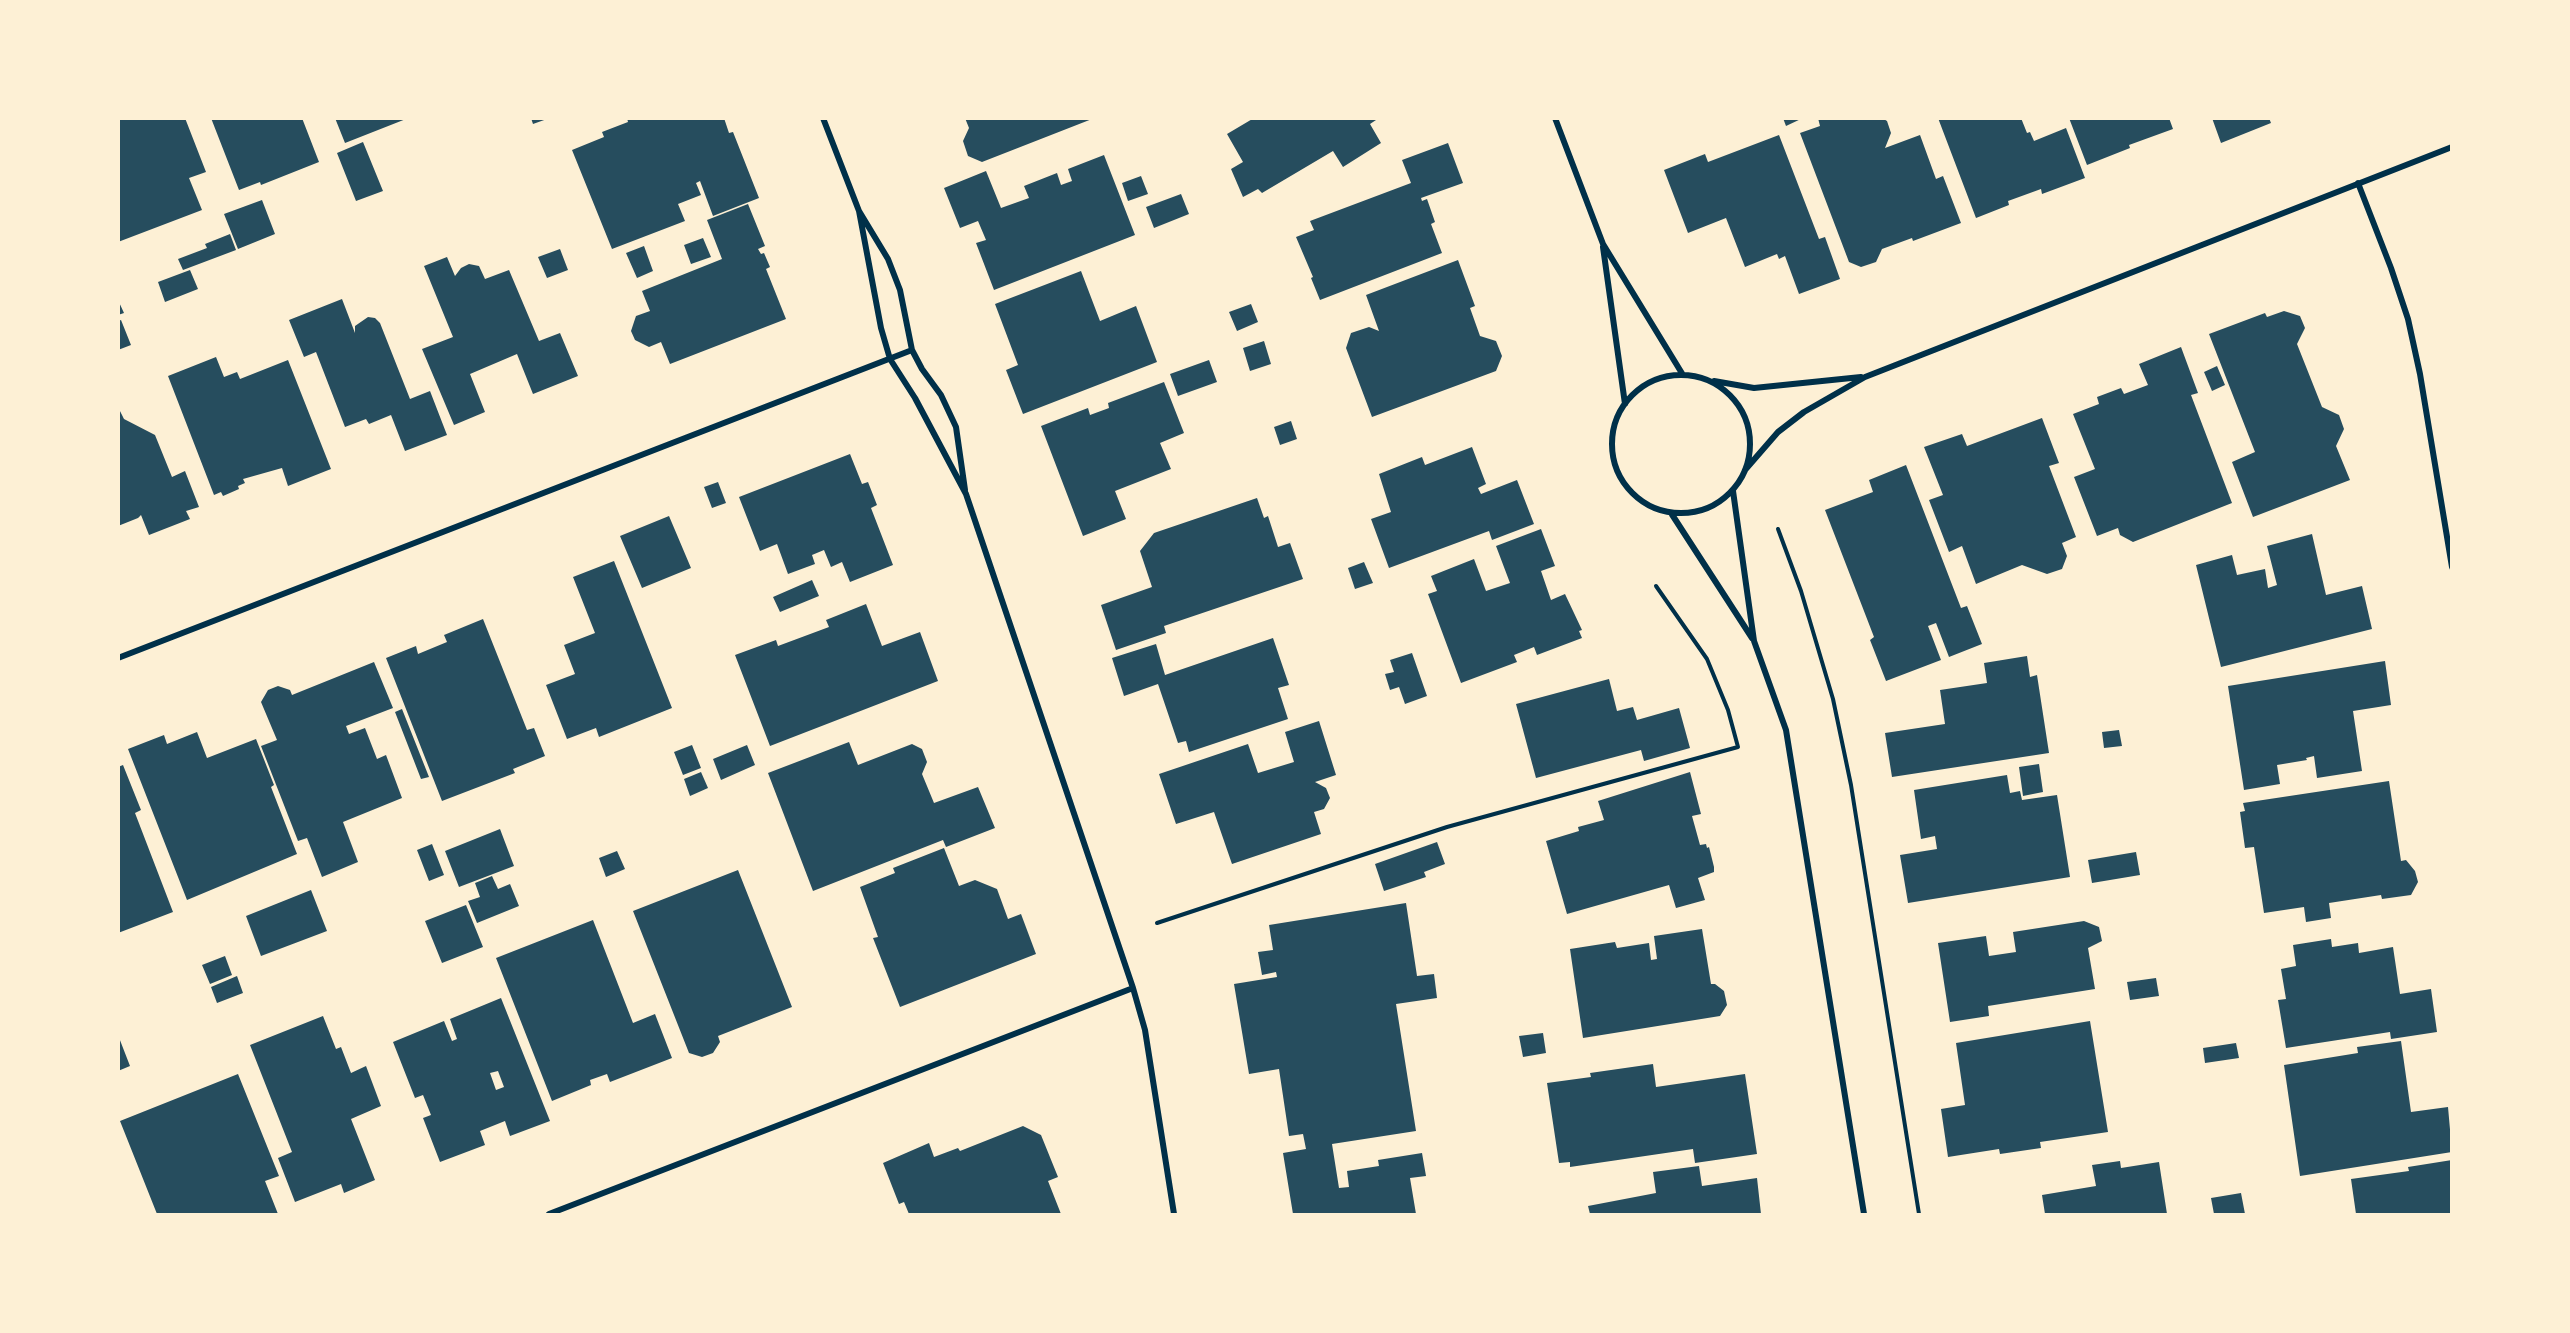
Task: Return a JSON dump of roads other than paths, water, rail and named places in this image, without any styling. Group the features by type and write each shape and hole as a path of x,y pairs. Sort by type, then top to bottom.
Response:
{"street":[{"path":"823,118 859,212 881,328 890,359 915,398 966,494 1133,988 1145,1030 1174,1215"},
{"path":"1555,118 1603,244 1683,375"},
{"path":"1865,377 1754,388 1683,375 1660,378 1640,388 1625,404 1614,425 1611,449 1616,472 1629,492 1648,506 1671,513 1693,513 1715,506 1733,491 1746,470 1778,432 1804,412 1865,377 2451,147"},
{"path":"2358,183 2408,319 2421,374 2451,567"},
{"path":"859,212 888,259 900,290 912,350 922,369 941,395 956,427 966,494"},
{"path":"1603,244 1625,404"},
{"path":"118,658 912,350"},
{"path":"1708,380 1727,391 1740,408 1749,428 1750,450 1746,470"},
{"path":"1733,491 1754,641 1786,730 1864,1215"},
{"path":"1671,513 1754,641"},
{"path":"549,1215 1133,988"}]}
